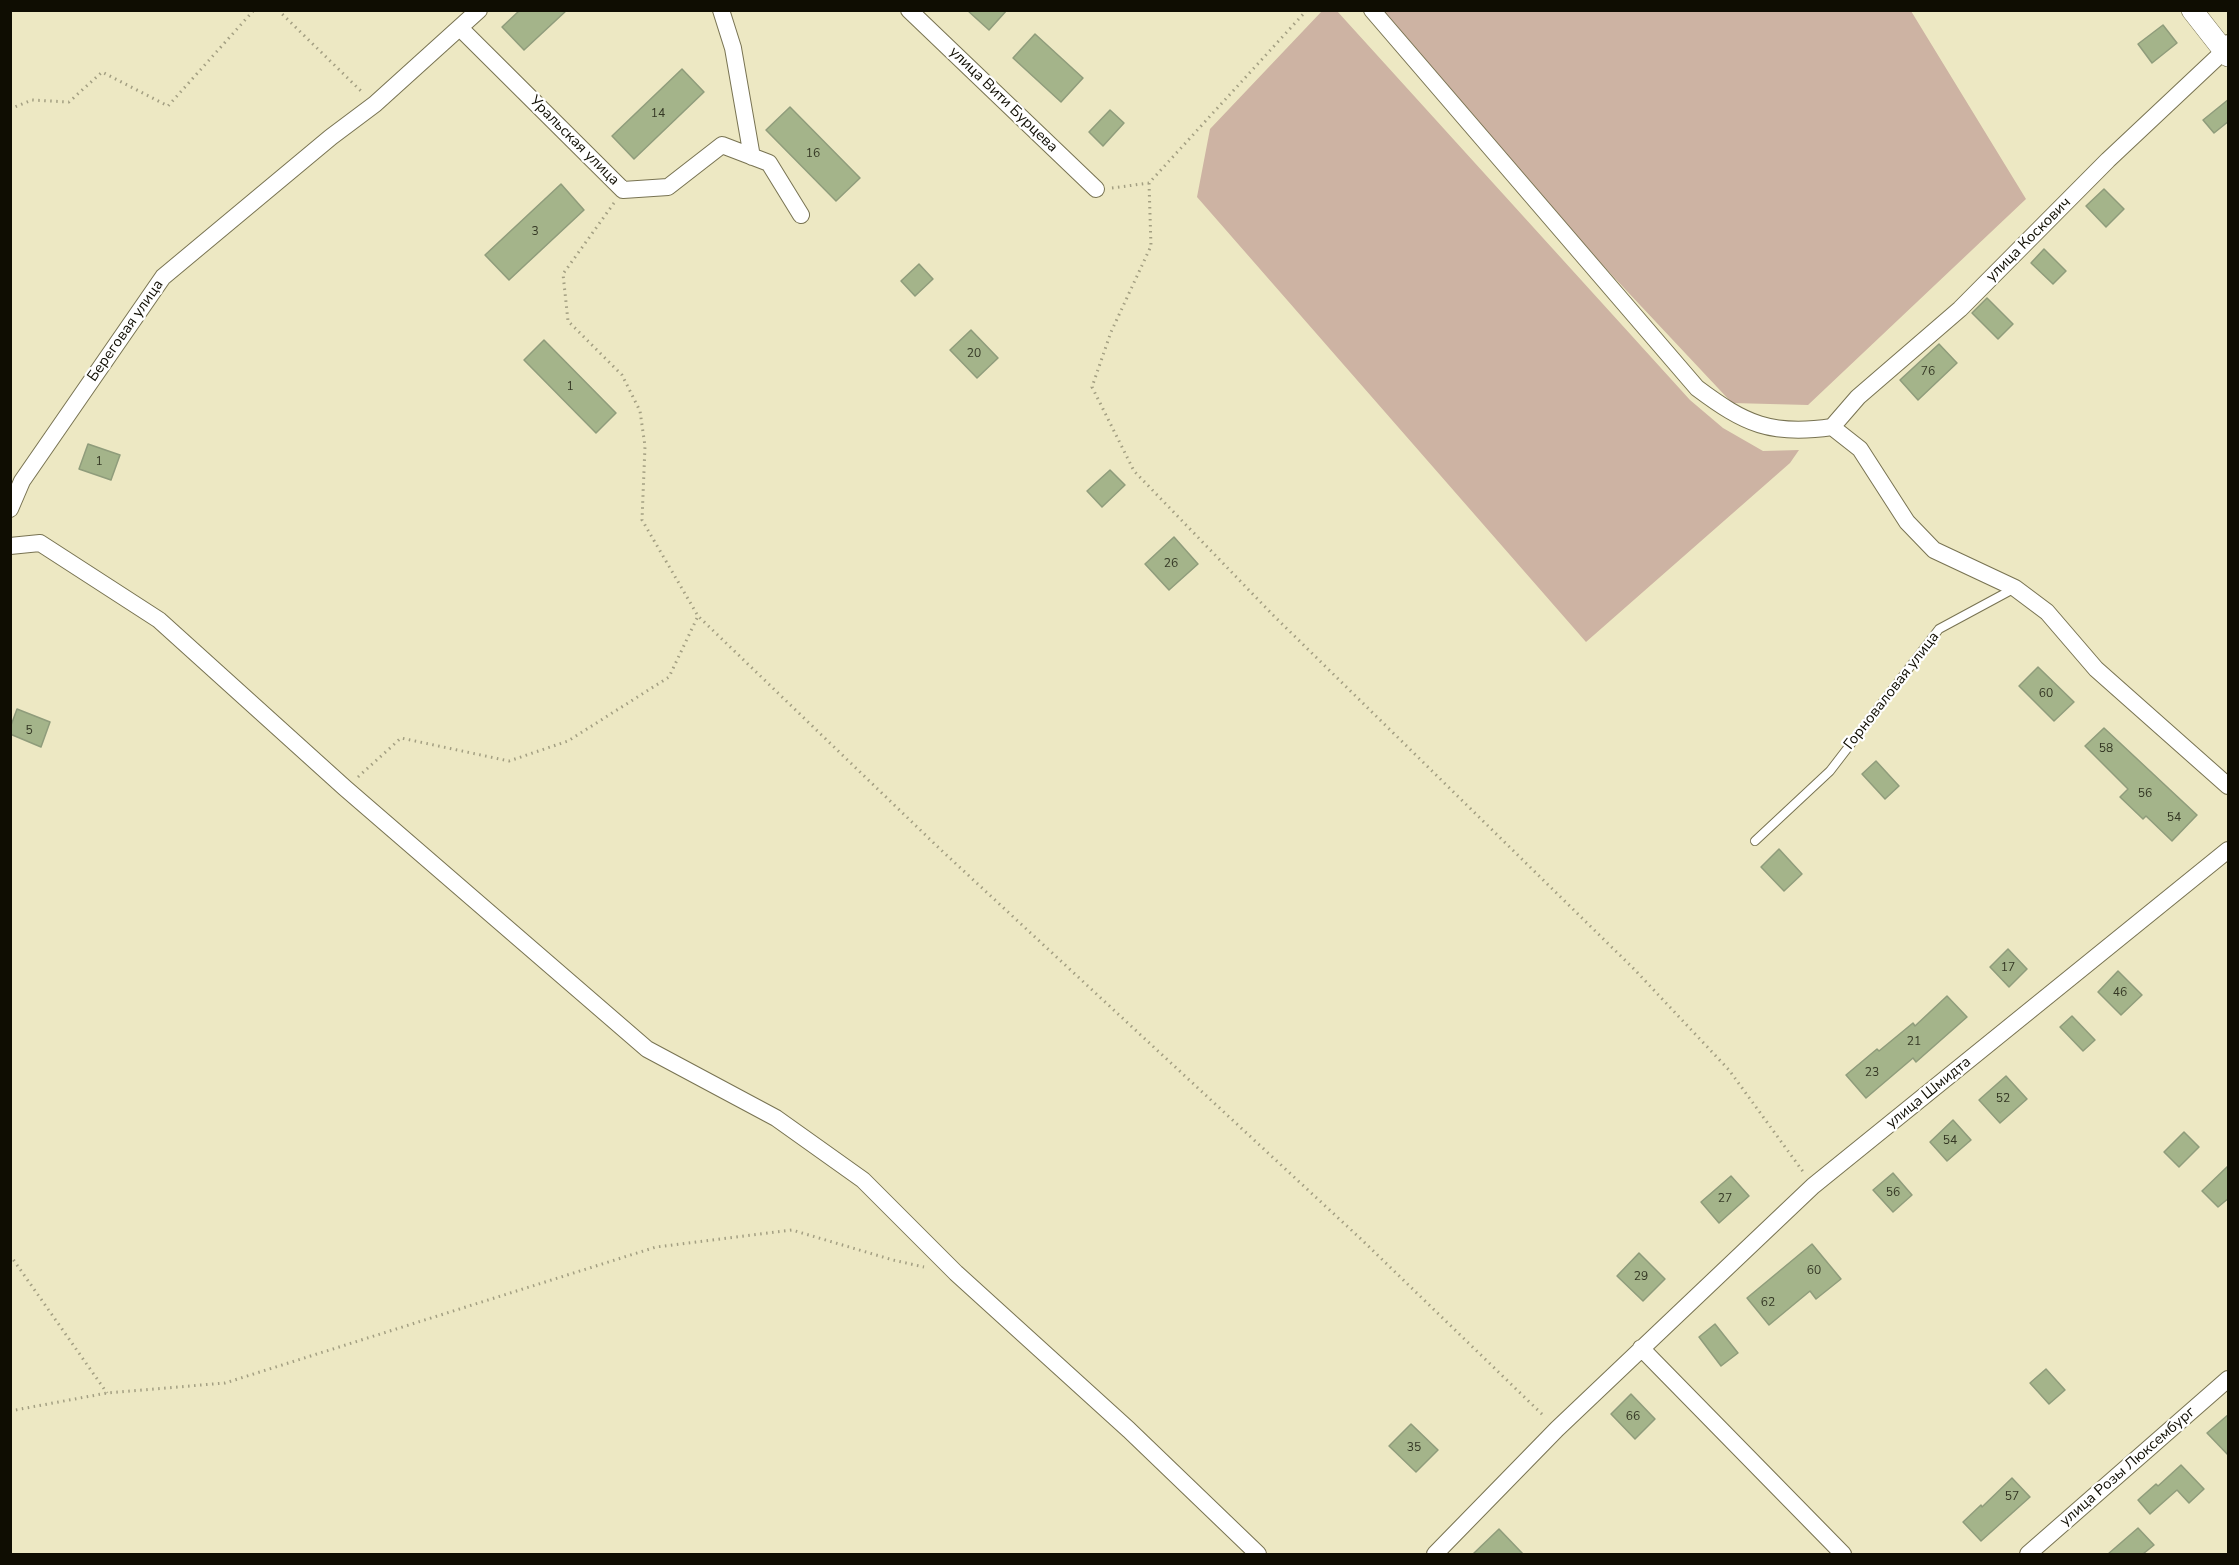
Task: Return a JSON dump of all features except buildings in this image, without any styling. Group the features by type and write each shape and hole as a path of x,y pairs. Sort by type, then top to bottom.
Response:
{"street":[{"name":"Береговая улица","path":"10,509 22,480 163,278 331,137 375,104 479,10"},
{"path":"721,10 733,48 752,157"},
{"name":"улица Вити Бурцева","path":"909,10 1096,189"},
{"path":"1372,10 1697,388 1730,412 1771,429 1810,430 1832,427 1860,449 1907,522 1934,550 2015,588 2047,612 2096,669 2229,786"},
{"name":"улица Коскович","path":"1832,427 1858,397 1960,309 2108,160 2227,50 2193,10"},
{"name":"Уральская улица","path":"460,28 623,190"},
{"path":"623,190 668,187 722,145 769,163 801,215"},
{"path":"10,546 40,543 159,620 345,788 647,1049 776,1118 863,1180 956,1273 1129,1430 1258,1554"},
{"name":"улица Шмидта","path":"1435,1554 1557,1429 1813,1186 2229,850"},
{"path":"1641,1348 1843,1554"},
{"name":"улица Розы Люксембург","path":"2028,1554 2229,1380"}],"lane":[{"name":"Горноваловая улица","path":"1755,841 1830,771 1939,629 2015,588"}],"path":[{"path":"10,108 32,100 69,102 102,72 168,106 254,10"},
{"path":"279,10 375,104"},
{"path":"1096,189 1124,188 1149,183 1307,10"},
{"path":"1149,183 1151,246 1111,332 1092,387 1134,471 1273,615 1635,970 1729,1070 1813,1186"},
{"name":"Уральская улица","path":"623,190 563,274 568,321 622,375 639,411 645,446 642,520 698,616 940,849 1362,1240 1557,1429"},
{"path":"345,788 401,738 509,761 568,741 669,677 698,616"},
{"path":"10,1411 107,1393 225,1383 656,1247 792,1230 893,1260 956,1273"},
{"path":"10,1255 107,1393"}],"shaded area":[{"path":"1322,11 1337,11 1690,400 1723,428 1763,451 1799,450 1790,463 1586,642 1197,197 1210,129"},
{"path":"1364,11 1911,11 2026,199 1808,405 1732,403"}]}
